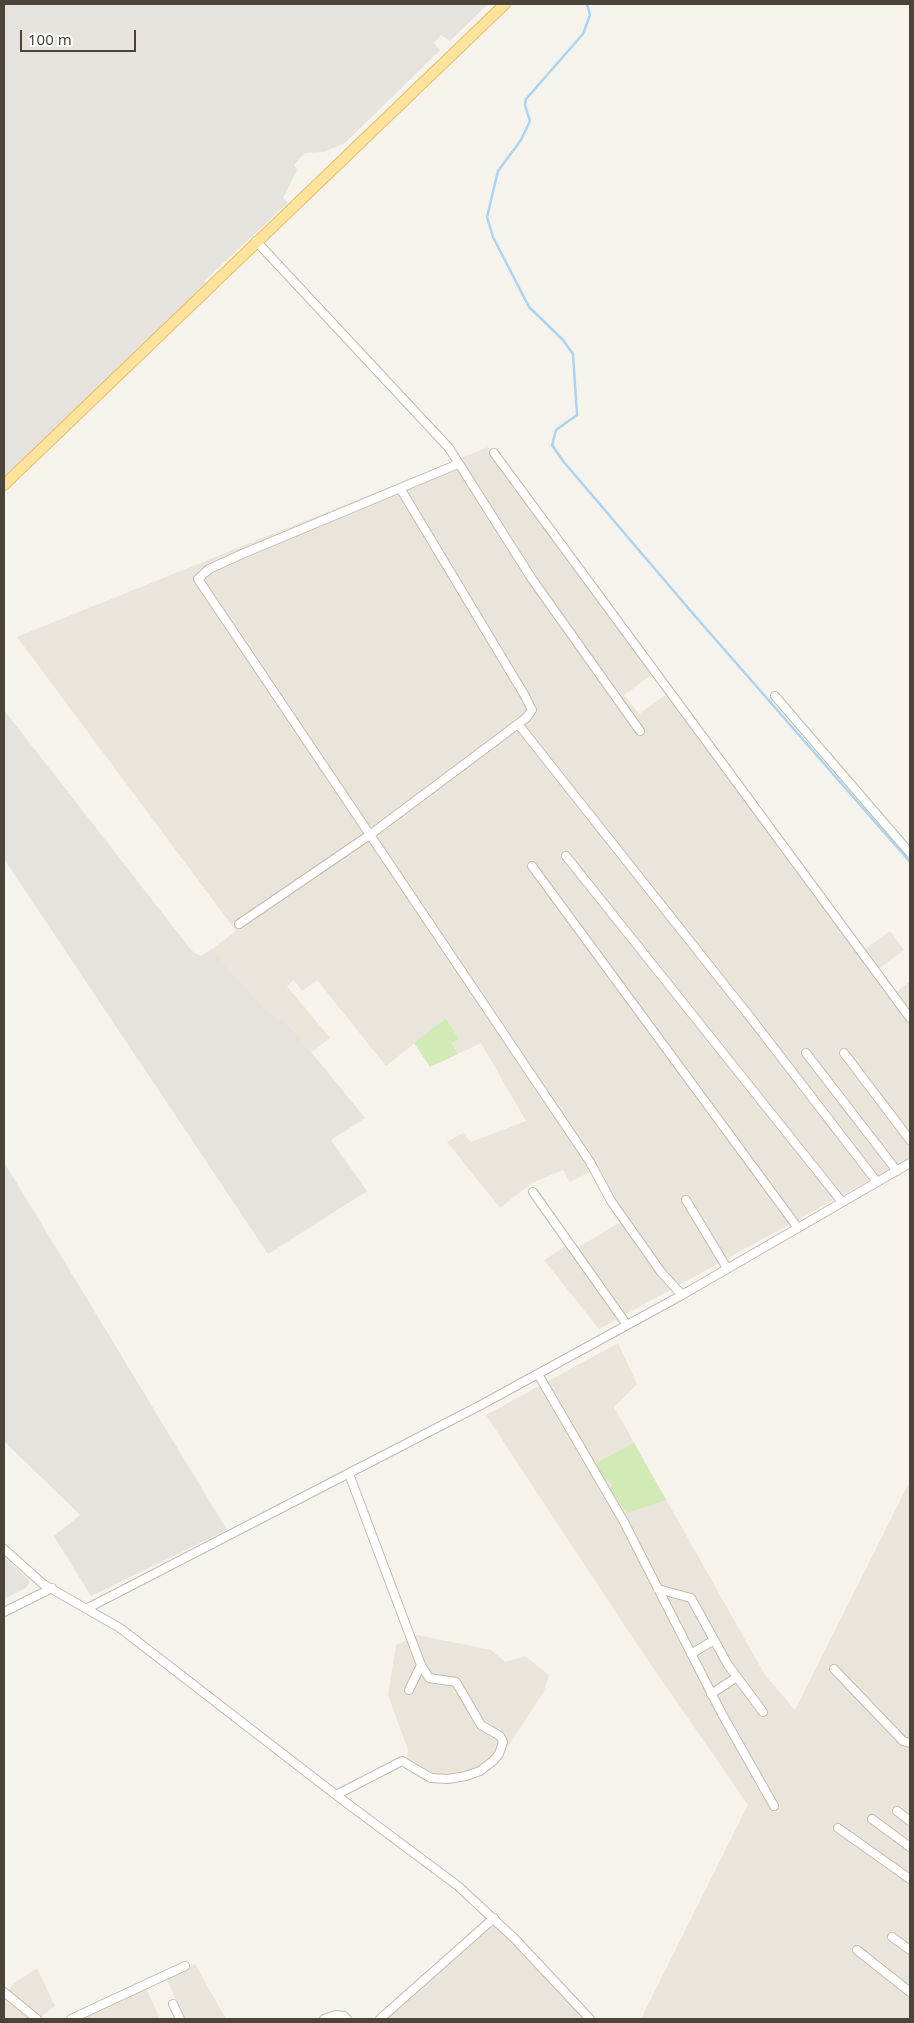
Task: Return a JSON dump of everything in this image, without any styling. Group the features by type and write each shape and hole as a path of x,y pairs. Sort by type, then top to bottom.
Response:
{"main road":[{"path":"4,485 505,4"}],"street":[{"path":"256,241 449,448 532,579 640,731"},
{"path":"494,453 910,1018"},
{"path":"458,464 209,569 198,580 371,834 590,1162 617,1209 661,1272 682,1296"},
{"path":"238,924 371,834 518,724 532,710 400,488"},
{"path":"775,696 910,853"},
{"path":"518,724 754,1022 877,1182"},
{"path":"566,856 842,1202"},
{"path":"532,866 798,1228"},
{"path":"806,1053 897,1170"},
{"path":"844,1053 910,1140"},
{"path":"86,1608 348,1474 627,1326 910,1163"},
{"path":"533,1192 627,1326"},
{"path":"686,1200 727,1268"},
{"path":"538,1374 624,1522 711,1694 774,1806"},
{"path":"336,1795 402,1761 430,1778 448,1779 480,1770 499,1754 503,1742 500,1736 481,1725 456,1682 430,1678 421,1665 348,1474"},
{"path":"4,1549 52,1588 120,1628 336,1795 458,1886 494,1918 589,2019"},
{"path":"4,1612 52,1588"},
{"path":"658,1590 691,1598 736,1676 763,1712"},
{"path":"691,1654 714,1640"},
{"path":"409,1690 421,1665"},
{"path":"834,1669 903,1741 910,1743"},
{"path":"711,1694 736,1676"},
{"path":"898,1811 910,1821"},
{"path":"872,1819 910,1847"},
{"path":"838,1828 910,1879"},
{"path":"380,2019 494,1918"},
{"path":"892,1936 910,1950"},
{"path":"857,1950 910,1992"},
{"path":"71,2019 185,1966"},
{"path":"4,1992 37,2019"},
{"path":"173,2004 180,2019"},
{"path":"324,2019 336,2015 344,2016 346,2019"}],"shaded area":[{"path":"4,4 488,4 450,41 441,35 434,43 440,50 345,143 323,152 305,153 294,165 297,170 283,198 288,203 204,281 208,287 4,485"},
{"path":"488,447 653,674 624,695 639,714 668,693 863,951 890,931 904,950 877,970 895,993 910,981 910,1158 599,1329 544,1260 566,1246 577,1248 622,1221 590,1172 570,1182 563,1170 532,1183 500,1208 447,1142 463,1133 471,1142 526,1121 481,1043 458,1054 452,1043 459,1039 446,1018 386,1066 317,980 302,991 294,980 287,986 330,1038 311,1052 290,1026 266,1010 212,949 236,931 17,637"},
{"path":"4,710 192,951 201,956 212,949 266,1010 290,1026 365,1118 331,1140 367,1191 268,1254 4,859"},
{"path":"4,1162 227,1530 91,1596 54,1536 80,1515 4,1441"},
{"path":"618,1343 637,1384 614,1407 765,1675 795,1710 910,1481 910,2019 641,2019 748,1805 634,1640 486,1415"},
{"path":"4,1557 30,1581 26,1588 4,1599"},
{"path":"417,1635 491,1650 505,1662 525,1656 549,1675 544,1691 513,1739 497,1762 482,1775 450,1784 426,1782 406,1769 408,1750 388,1695 396,1645"},
{"path":"490,1914 587,2016 579,2019 385,2019 382,2015"},
{"path":"195,1964 226,2019 185,2019 166,1978"},
{"path":"37,1968 55,2006 41,2017 43,2019 4,2019 4,1994 6,1995 13,1984"},
{"path":"146,1988 160,2019 81,2019"}],"green space":[{"path":"446,1018 459,1039 452,1043 458,1054 430,1067 414,1043"},
{"path":"634,1443 666,1500 627,1513 610,1489 612,1485 609,1480 604,1480 594,1464"}],"waterway":[{"path":"587,4 590,15 583,34 526,99 525,105 530,121 521,140 498,171 487,217 493,237 529,307 563,340 573,354 577,415 556,430 552,445 563,461 695,616 910,862"}]}
